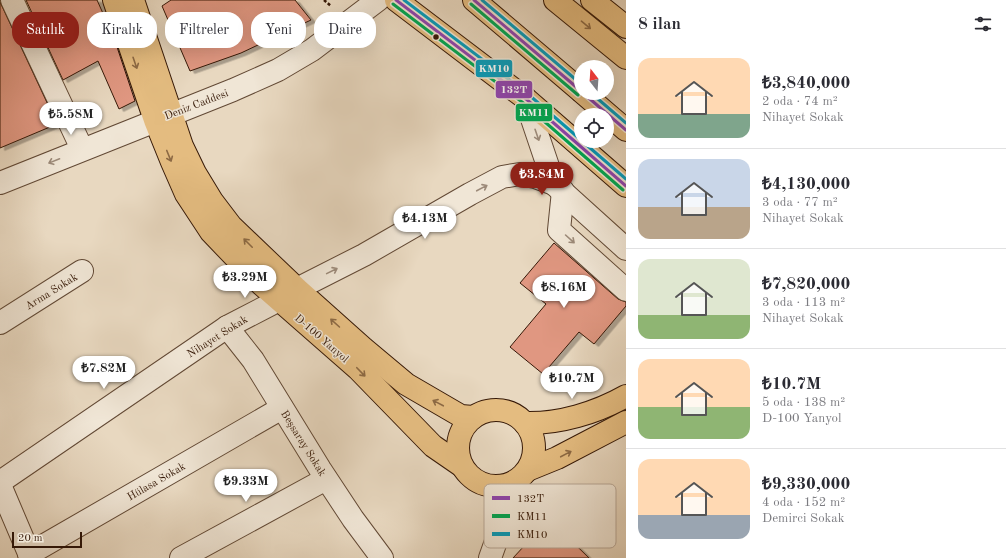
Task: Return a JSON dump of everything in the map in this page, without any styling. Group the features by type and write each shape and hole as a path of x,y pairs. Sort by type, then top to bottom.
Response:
{"main road":[{"name":"D-100 Yanyol","path":"114,0 163,117 212,201 288,295 433,446 462,466"},
{"name":"D-100 Yanyol","path":"132,0 163,117"},
{"path":"396,0 525,98 626,186"},
{"path":"474,0 574,85"},
{"path":"556,0 626,58"},
{"path":"592,0 626,27"},
{"path":"591,100 626,130"},
{"name":"D-100 Yanyol","path":"288,295 362,348 406,384 461,416 473,417"},
{"path":"525,423 545,424 574,417 595,410 626,396"},
{"path":"484,485 470,477 462,466 458,455 458,442 462,431 473,417 492,410 504,410 516,415 525,423 532,433 535,446 524,474"},
{"path":"509,484 524,474 626,422"}],"street":[{"path":"12,0 82,149"},
{"name":"Deniz Caddesi","path":"0,183 278,70 312,50 378,0"},
{"path":"525,98 559,188 559,230 626,290"},
{"name":"Nihayet Sokak","path":"0,482 227,327 364,255 502,177 520,174 534,177 559,188"},
{"path":"559,188 626,249"},
{"name":"Arma Sokak","path":"0,323 82,271"},
{"name":"Beşsaray Sokak","path":"227,327 253,360 326,479 382,558"},
{"name":"Hülasa Sokak","path":"30,556 282,408"},
{"path":"520,484 524,474"},
{"path":"181,558 326,479"},
{"path":"0,485 30,556"},
{"path":"490,558 494,548"}],"building":[{"path":"26,0 97,0 102,12 87,12 87,48 117,48 135,101 119,109 98,61 63,80 48,48 79,48 79,12 32,12"},
{"path":"171,0 295,0 305,12 251,12 252,48 190,71 180,48 243,48 243,12 165,13 162,6"},
{"path":"0,2 12,28 12,48 21,48 57,124 0,148"},
{"path":"306,14 311,20 306,22"},
{"path":"554,243 618,299 626,302 626,306 594,344 579,332 543,374 510,347 546,304 520,283"},
{"path":"522,548 579,548 589,558 513,558"}],"transit line":[{"name":"132T","path":"396,0 525,98 626,186"},
{"name":"KM10","path":"404,0 528,94 574,134"},
{"name":"132T","path":"474,0 574,85"},
{"name":"KM10","path":"482,0 574,78"},
{"name":"KM11","path":"393,4 522,102 623,190"},
{"name":"KM11","path":"471,4 574,92"},
{"name":"132T","path":"591,100 626,130"},
{"name":"KM10","path":"599,100 626,123"},
{"name":"KM10","path":"590,148 626,179"}]}
